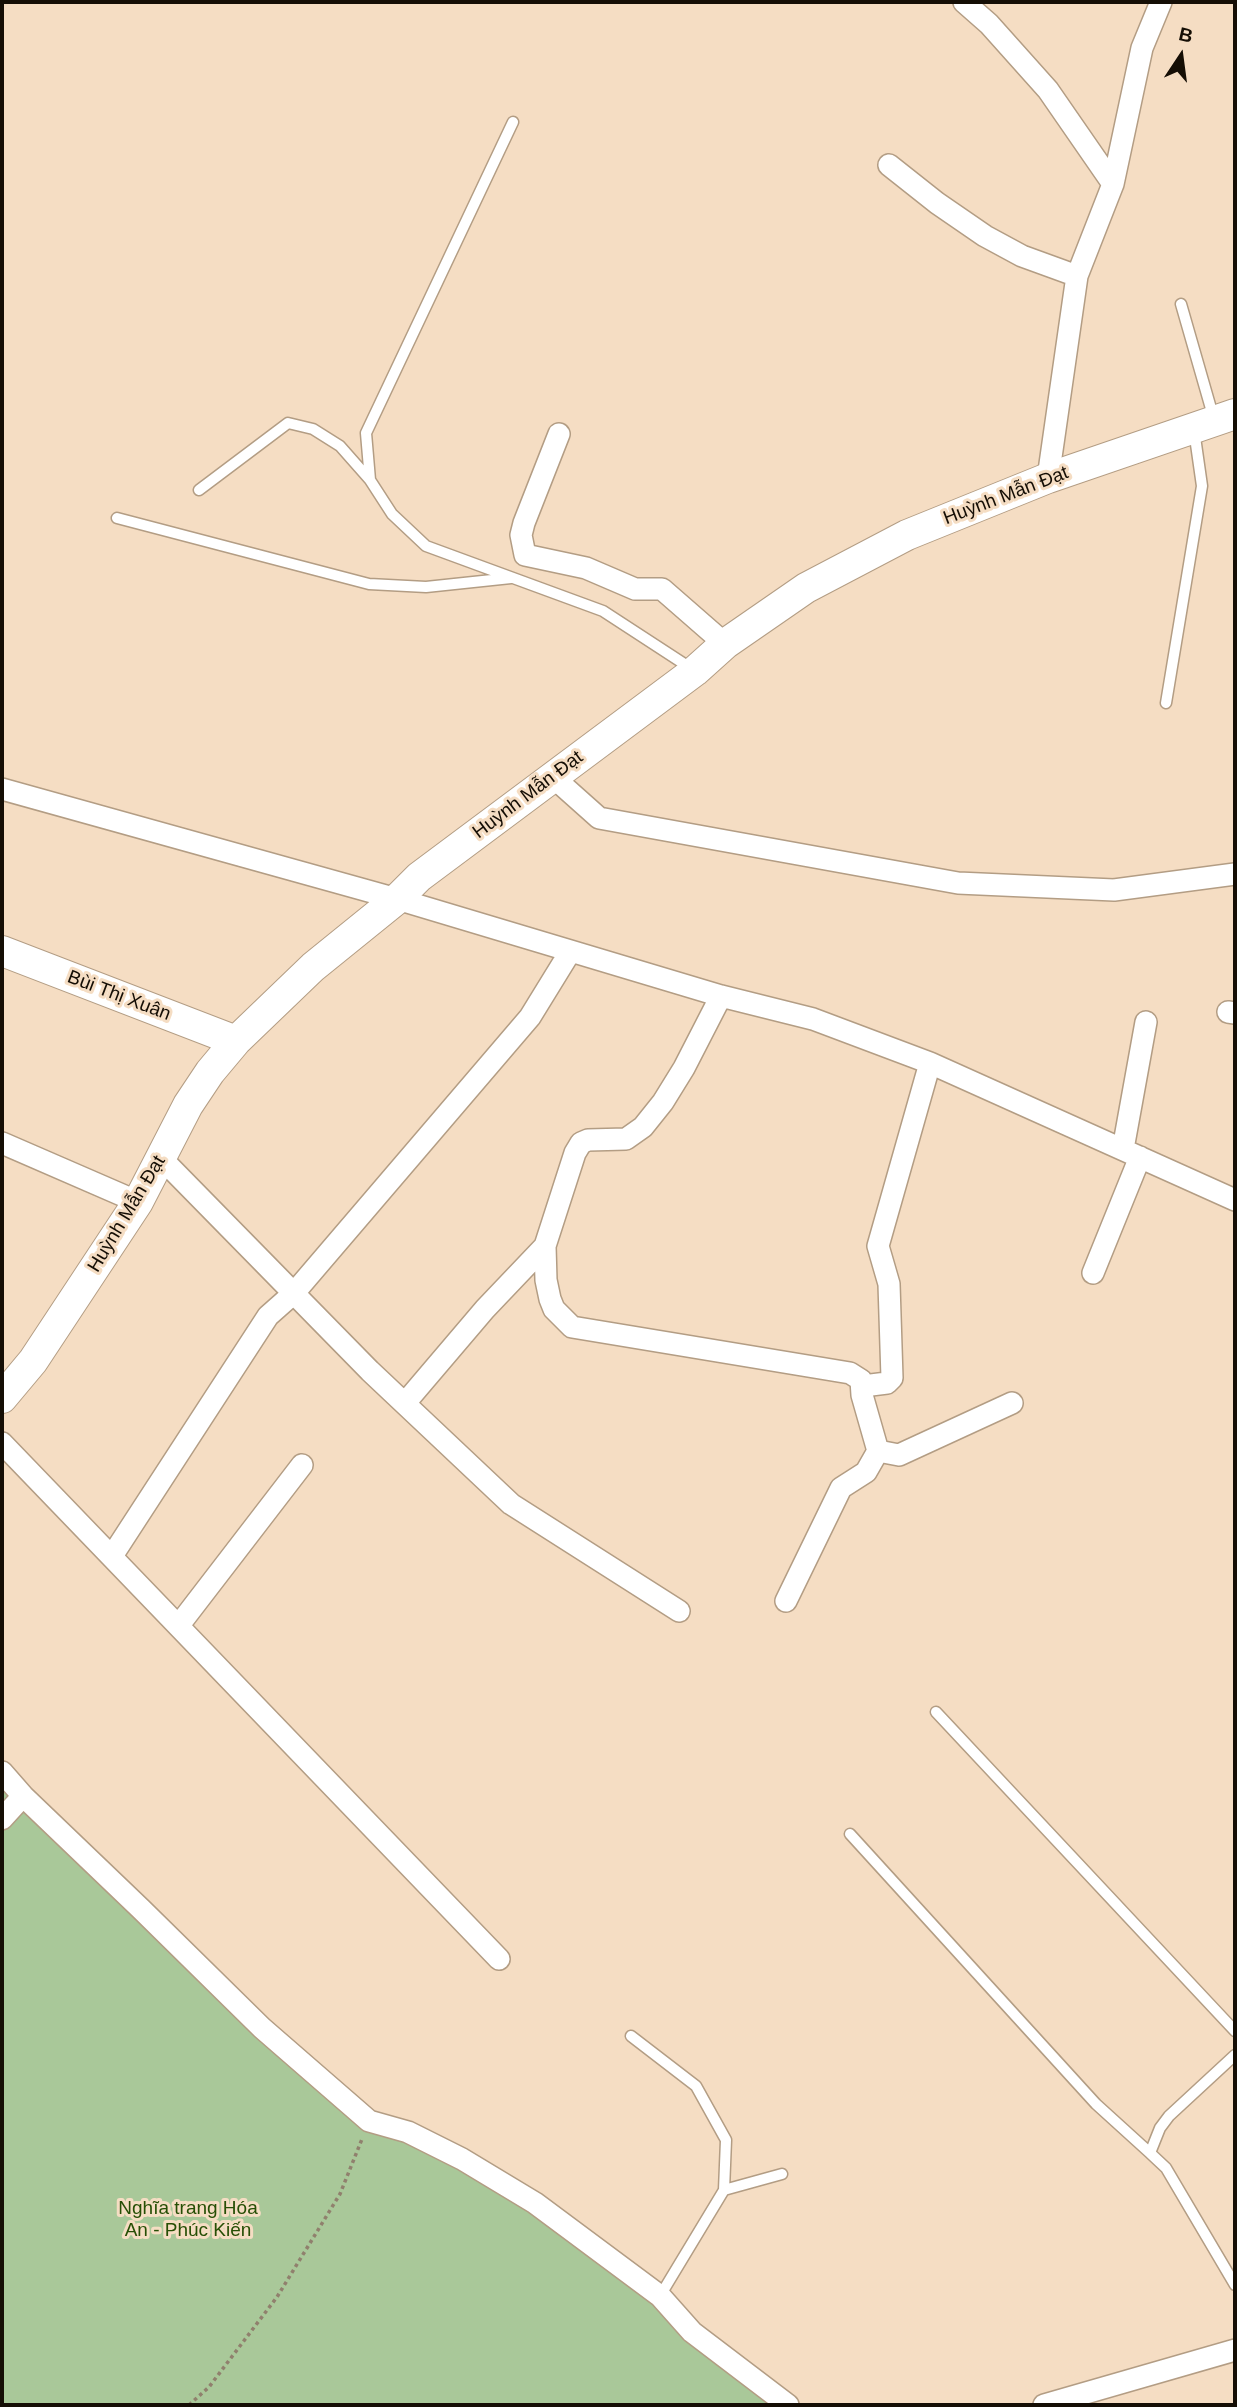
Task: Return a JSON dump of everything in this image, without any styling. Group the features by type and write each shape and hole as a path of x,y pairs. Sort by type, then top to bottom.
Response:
{"main road":[{"name":"Huỳnh Mẫn Đạt","path":"2,1398 33,1361 138,1202 188,1105 236,1041 313,967 397,899 419,877 695,671 725,645 806,588 896,541 1048,478 1214,420"},
{"name":"Bùi Thị Xuân","path":"2,951 236,1041"}],"street":[{"path":"964,2 989,24 1048,90 1113,184"},
{"path":"1048,478 1077,276 1113,184 1142,48 1161,2"},
{"path":"889,165 985,236 1022,256 1077,276"},
{"path":"559,434 524,523 521,536 525,555 586,568 635,589 662,589 725,645"},
{"path":"553,777 599,818 958,883 1114,890 1235,874"},
{"path":"2,789 397,899 721,996 813,1019 930,1063 1235,1200"},
{"path":"112,1556 268,1316 294,1293 530,1017 570,952"},
{"path":"721,996 684,1069 643,1127 626,1139 587,1140 581,1143 575,1153 545,1245 546,1280 554,1309 572,1327 850,1373 860,1380 878,1451 866,1472 841,1489 786,1601"},
{"path":"1093,1273 1131,1153 1146,1022"},
{"path":"863,1387 887,1383 892,1378 890,1284 878,1246 930,1063"},
{"path":"2,1143 138,1202"},
{"path":"162,1159 405,1403 512,1504 679,1611"},
{"path":"405,1403 485,1309 545,1245"},
{"path":"878,1451 899,1455 1012,1403"},
{"path":"2,1443 499,1959"},
{"path":"179,1625 302,1465"},
{"path":"2,1772 23,1796 262,2028 369,2121 408,2132 462,2159 535,2203 660,2296 692,2332 788,2405"},
{"path":"2,1819 23,1796"},
{"path":"1044,2405 1235,2350"}],"lane":[{"path":"370,480 366,433 513,122"},
{"path":"1166,703 1214,420 1181,304"},
{"path":"199,490 288,423 313,429 340,446 370,480 391,514 426,546 603,611 695,671"},
{"path":"117,517 369,584 426,587 514,578"},
{"path":"936,1712 1235,2031"},
{"path":"850,1834 1096,2104 1166,2168 1235,2285"},
{"path":"631,2036 696,2086 726,2140 724,2190 660,2296"},
{"path":"1150,2153 1160,2128 1169,2116 1235,2056"},
{"path":"724,2190 782,2174"}],"path":[{"path":"189,2405 209,2387 277,2297 340,2194 369,2121"}],"green space":[{"name":"Nghĩa trang Hóa An - Phúc Kiến","path":"2,1783 152,1929 405,2138 529,2207 653,2300 776,2405 2,2405"}]}
